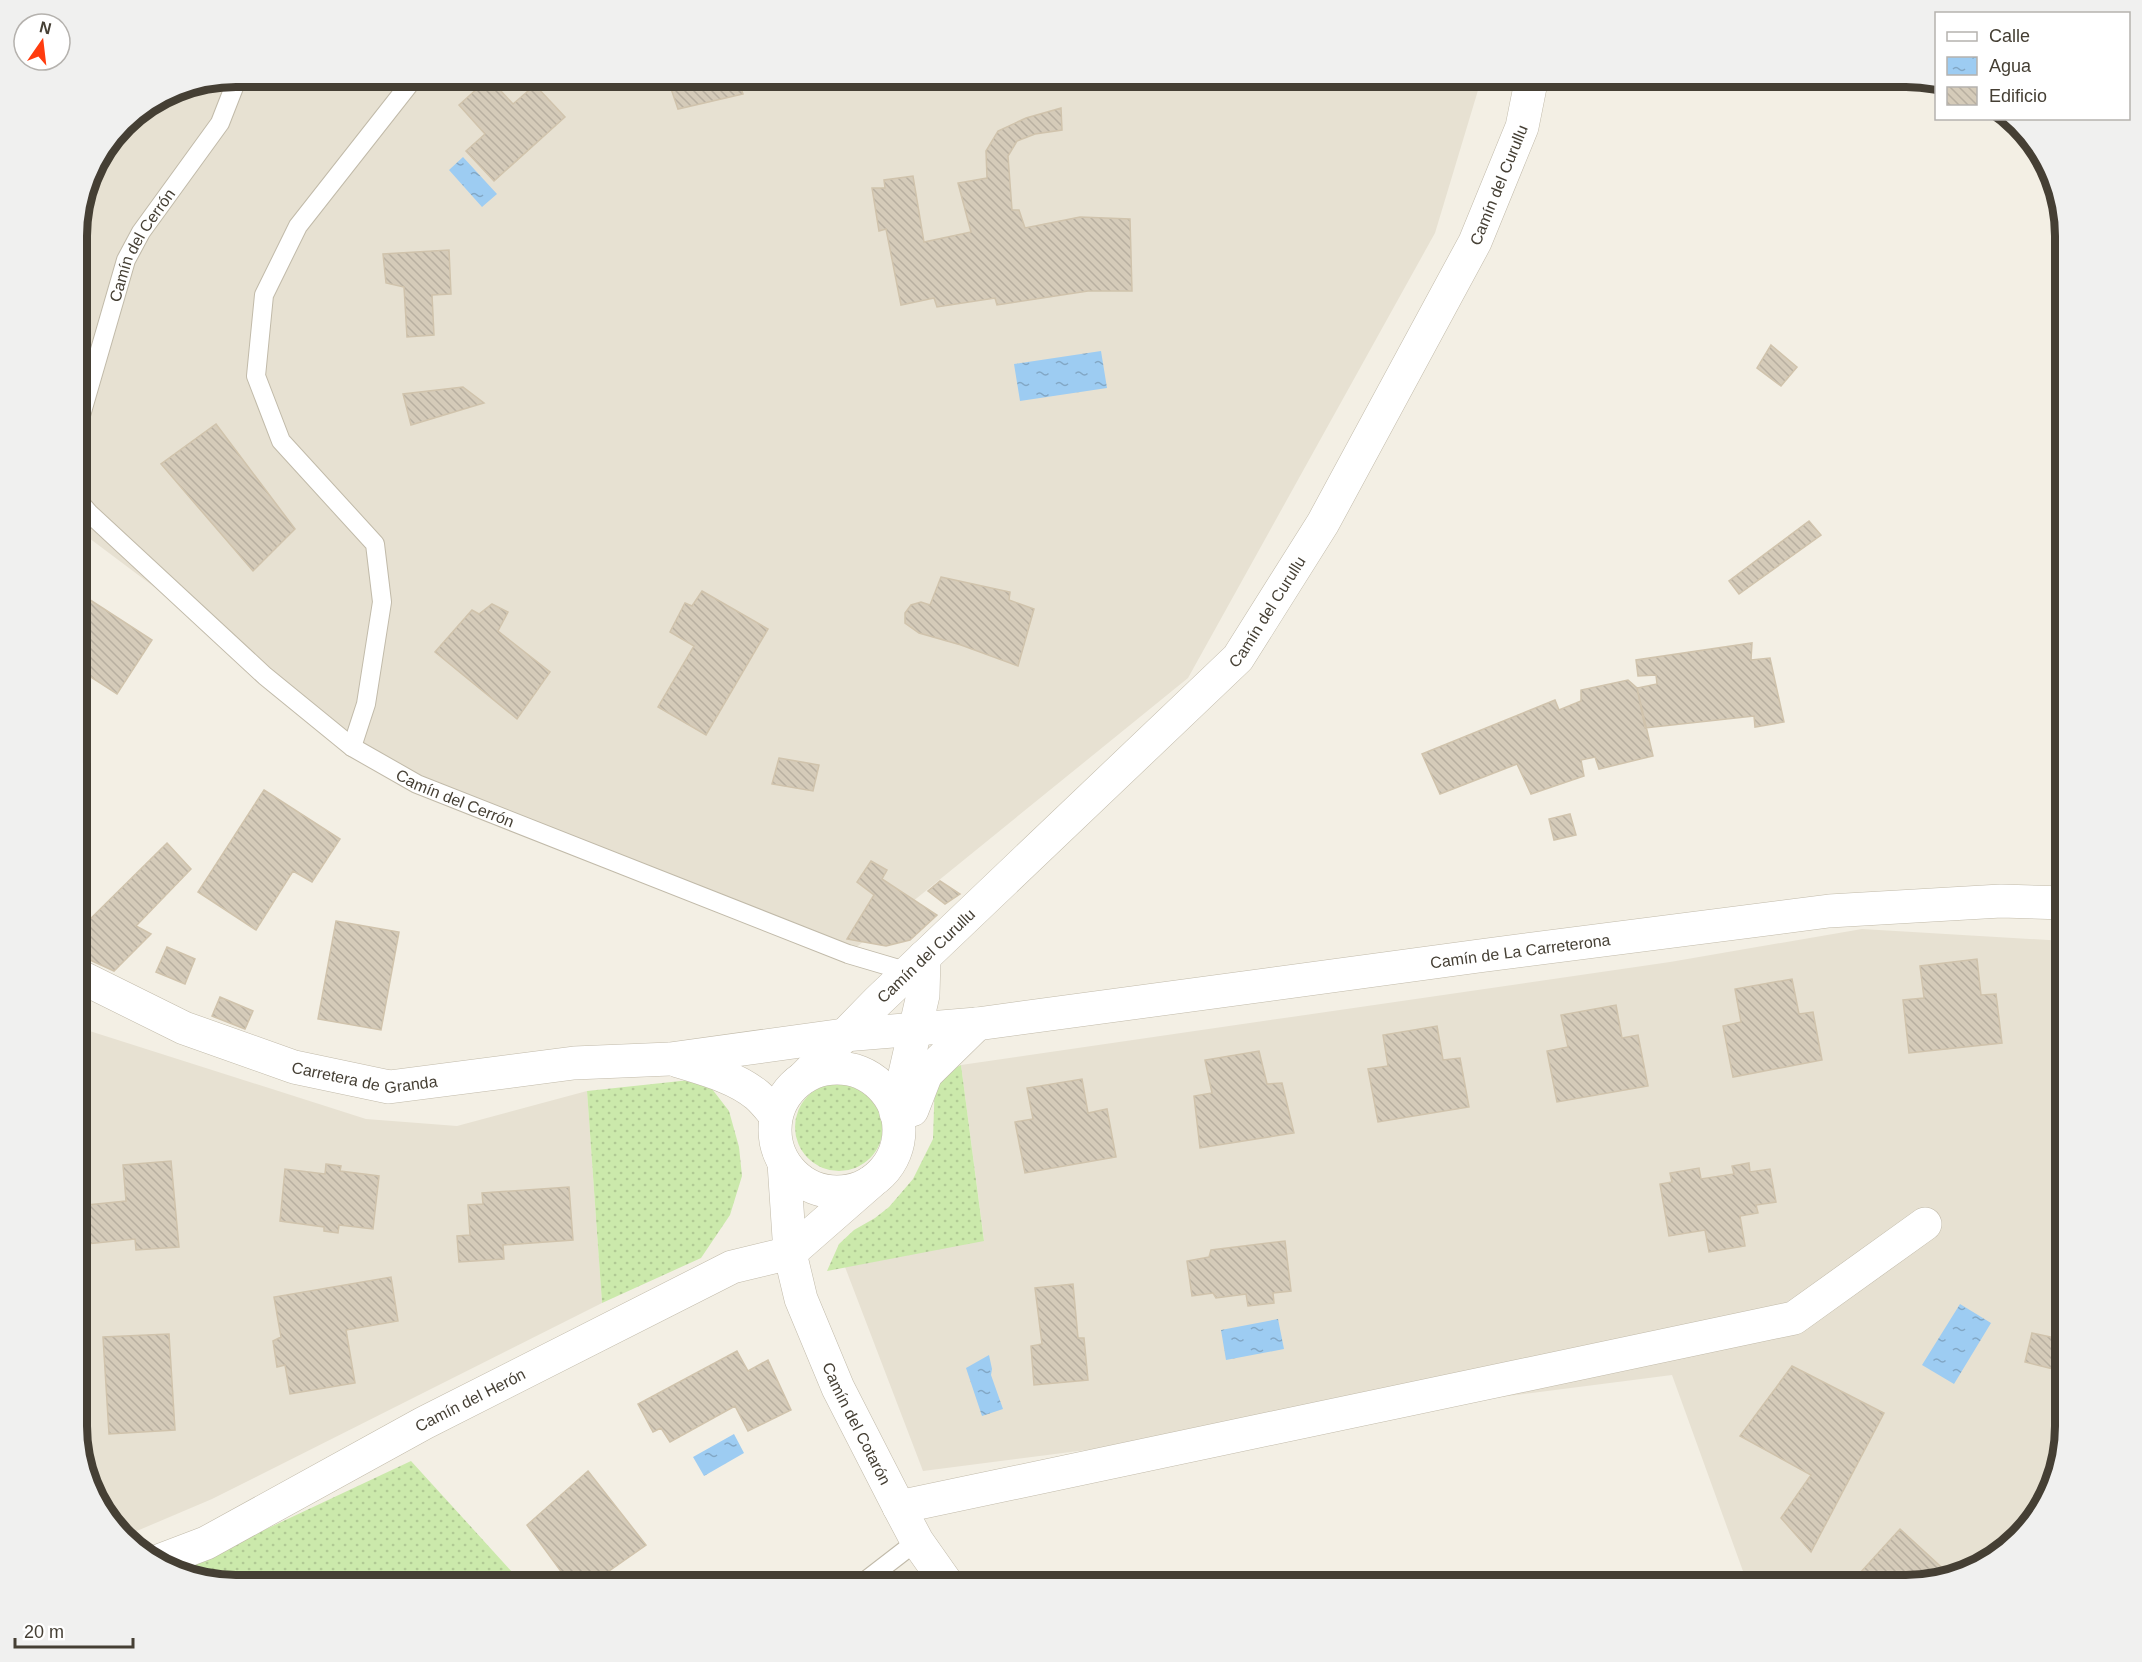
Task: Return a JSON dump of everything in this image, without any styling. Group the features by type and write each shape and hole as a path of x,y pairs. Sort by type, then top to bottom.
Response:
{"street":[{"name":"Camín del Curullu","path":"776,1116 787,1094 844,1035 919,974 1238,658 1323,523 1476,242 1522,127 1530,87"},
{"name":"Camín de La Carreterona","path":"844,1035 977,1024 1829,911 2001,901 2055,903"},
{"name":"Camín del Curullu","path":"898,1145 899,1129 893,1105 915,1029 919,974"},
{"name":"Camín de La Carreterona","path":"919,974 944,1013 977,1024"},
{"name":"Carretera de Granda","path":"87,980 184,1028 283,1063 389,1087 574,1063 670,1059 844,1035"},
{"path":"790,1253 882,1173 892,1160 926,1074 977,1024"},
{"path":"844,1035 893,1105"},
{"name":"Carretera de Granda","path":"670,1059 717,1073 737,1083 756,1095 776,1116"},
{"path":"804,1077 822,1070 842,1068 861,1073 878,1083 893,1105"},
{"name":"Camín del Cotarón","path":"776,1116 777,1148 784,1163 790,1253 801,1299 838,1388 917,1541 940,1575"},
{"path":"784,1163 796,1178 813,1188 832,1193 852,1191 870,1183"},
{"path":"899,1507 1794,1318 1925,1224"},
{"name":"Camín del Herón","path":"167,1558 206,1543 424,1423 732,1267 790,1253"}],"lane":[{"name":"Camín del Cerrón","path":"87,395 126,260 141,232 220,123 234,87"},
{"path":"352,747 366,704 382,602 375,544 281,441 256,376 264,295 298,226 406,87"},
{"name":"Camín del Cerrón","path":"87,511 265,676 352,747 417,784 848,954 919,974"},
{"path":"874,1575 917,1541"}],"shaded area":[{"path":"226,87 1479,87 1435,233 1188,678 848,954 417,784 87,536 87,226 90,207 102,170 118,145 138,124 161,107 188,95"},
{"path":"1862,929 2055,940 2054,1446 2044,1483 2035,1501 2011,1531 1981,1555 1963,1564 1926,1574 1744,1575 1672,1375 923,1471 845,1267 984,1240 961,1065 1670,962"},
{"path":"87,1030 366,1119 457,1126 587,1091 602,1303 212,1499 133,1533 107,1501 92,1465 87,1436"}],"green space":[{"path":"961,1065 984,1241 827,1271 839,1244 854,1230 889,1207 913,1179 933,1139 935,1078"},
{"path":"690,1080 712,1089 729,1111 739,1147 742,1176 730,1215 701,1258 602,1303 587,1091"},
{"path":"839,1083 864,1090 876,1102 883,1127 876,1152 864,1164 839,1171 814,1164 802,1152 795,1127 802,1102 814,1090"},
{"path":"411,1461 515,1575 236,1575 216,1574 187,1567"}],"water":[{"path":"463,157 497,194 482,207 449,170"},
{"path":"1101,351 1107,388 1020,401 1014,364"},
{"path":"1960,1304 1991,1323 1954,1384 1922,1365"},
{"path":"1278,1319 1284,1349 1226,1360 1221,1330"},
{"path":"989,1355 991,1375 1003,1409 982,1416 966,1368"},
{"path":"734,1434 744,1453 704,1476 693,1457"}],"building":[{"path":"479,87 497,87 513,104 533,87 537,87 565,117 494,181 466,151 485,134 459,105"},
{"path":"670,87 741,87 743,94 678,109"},
{"path":"1061,108 1062,130 1035,134 1017,141 1008,156 1012,210 1019,210 1025,228 1080,217 1130,219 1132,291 1088,291 997,305 995,298 937,307 934,298 901,305 886,229 879,231 872,188 885,188 884,180 913,176 924,242 971,232 958,183 987,178 986,151 998,131 1026,118"},
{"path":"449,250 451,294 432,295 434,335 407,337 404,287 386,283 383,254"},
{"path":"1771,345 1797,367 1781,386 1757,368"},
{"path":"463,387 484,403 411,425 403,394"},
{"path":"216,424 295,529 253,571 161,464"},
{"path":"1809,521 1821,535 1739,594 1729,581"},
{"path":"941,577 1010,592 1009,600 1034,609 1018,666 961,645 919,633 905,623 905,613 911,605 921,602 930,605"},
{"path":"702,591 768,629 706,735 658,707 694,646 670,632 685,603 692,606"},
{"path":"87,598 152,640 117,694 87,674"},
{"path":"492,604 508,612 498,631 550,672 517,719 435,652 472,610 479,614"},
{"path":"1752,643 1751,660 1770,658 1784,722 1755,727 1754,716 1645,728 1637,688 1657,684 1656,675 1638,676 1636,660"},
{"path":"1628,680 1637,688 1653,756 1599,769 1595,757 1581,760 1584,776 1531,794 1517,764 1440,794 1422,754 1555,700 1559,710 1581,701 1581,690"},
{"path":"779,758 819,765 813,791 772,784"},
{"path":"264,790 340,839 312,882 293,871 256,930 198,892"},
{"path":"1570,814 1576,835 1554,840 1549,819"},
{"path":"167,843 191,869 136,926 151,934 114,971 87,959 87,922"},
{"path":"871,861 887,870 882,879 937,915 910,940 886,946 847,939 874,895 857,882"},
{"path":"940,881 960,894 945,904 928,891"},
{"path":"336,921 399,932 381,1030 318,1019"},
{"path":"167,947 195,959 185,984 156,972"},
{"path":"1977,959 1981,995 1996,994 2002,1043 1909,1053 1903,1000 1924,998 1920,966"},
{"path":"1792,979 1799,1014 1813,1012 1822,1060 1733,1077 1723,1026 1741,1022 1735,989"},
{"path":"220,997 253,1011 245,1029 212,1016"},
{"path":"1616,1005 1622,1038 1638,1035 1648,1086 1557,1102 1547,1051 1568,1047 1561,1015"},
{"path":"1437,1026 1443,1060 1460,1058 1469,1107 1378,1122 1368,1069 1388,1066 1383,1035"},
{"path":"1259,1051 1267,1084 1282,1083 1294,1133 1200,1148 1194,1096 1212,1093 1205,1060"},
{"path":"1082,1079 1088,1113 1107,1109 1116,1157 1025,1173 1015,1122 1033,1119 1027,1088"},
{"path":"171,1161 179,1247 136,1250 135,1239 87,1244 87,1205 126,1201 123,1165"},
{"path":"1749,1163 1750,1172 1770,1169 1776,1202 1756,1205 1758,1213 1740,1216 1745,1246 1709,1252 1705,1230 1669,1236 1660,1184 1672,1182 1670,1173 1699,1168 1701,1179 1734,1174 1732,1166"},
{"path":"326,1164 341,1166 340,1171 379,1176 373,1229 339,1225 338,1233 324,1231 324,1227 280,1221 285,1169 325,1174"},
{"path":"569,1187 573,1240 503,1245 504,1259 459,1262 457,1236 470,1235 468,1205 483,1204 482,1193"},
{"path":"1285,1241 1291,1291 1273,1293 1274,1303 1248,1306 1246,1294 1216,1298 1213,1293 1192,1296 1187,1261 1209,1257 1211,1250"},
{"path":"391,1277 398,1321 346,1330 355,1383 290,1394 285,1365 277,1367 273,1341 281,1337 274,1297"},
{"path":"1073,1284 1078,1338 1084,1338 1088,1380 1034,1385 1031,1346 1042,1344 1035,1288"},
{"path":"2032,1333 2055,1338 2055,1370 2025,1362"},
{"path":"169,1334 175,1430 109,1434 103,1337"},
{"path":"737,1351 748,1371 768,1360 791,1410 748,1431 735,1406 670,1442 661,1428 653,1432 638,1404"},
{"path":"1792,1366 1884,1413 1811,1552 1781,1518 1811,1475 1740,1436"},
{"path":"588,1471 646,1545 603,1575 564,1575 527,1525"},
{"path":"1900,1529 1945,1570 1926,1574 1858,1575"}]}
